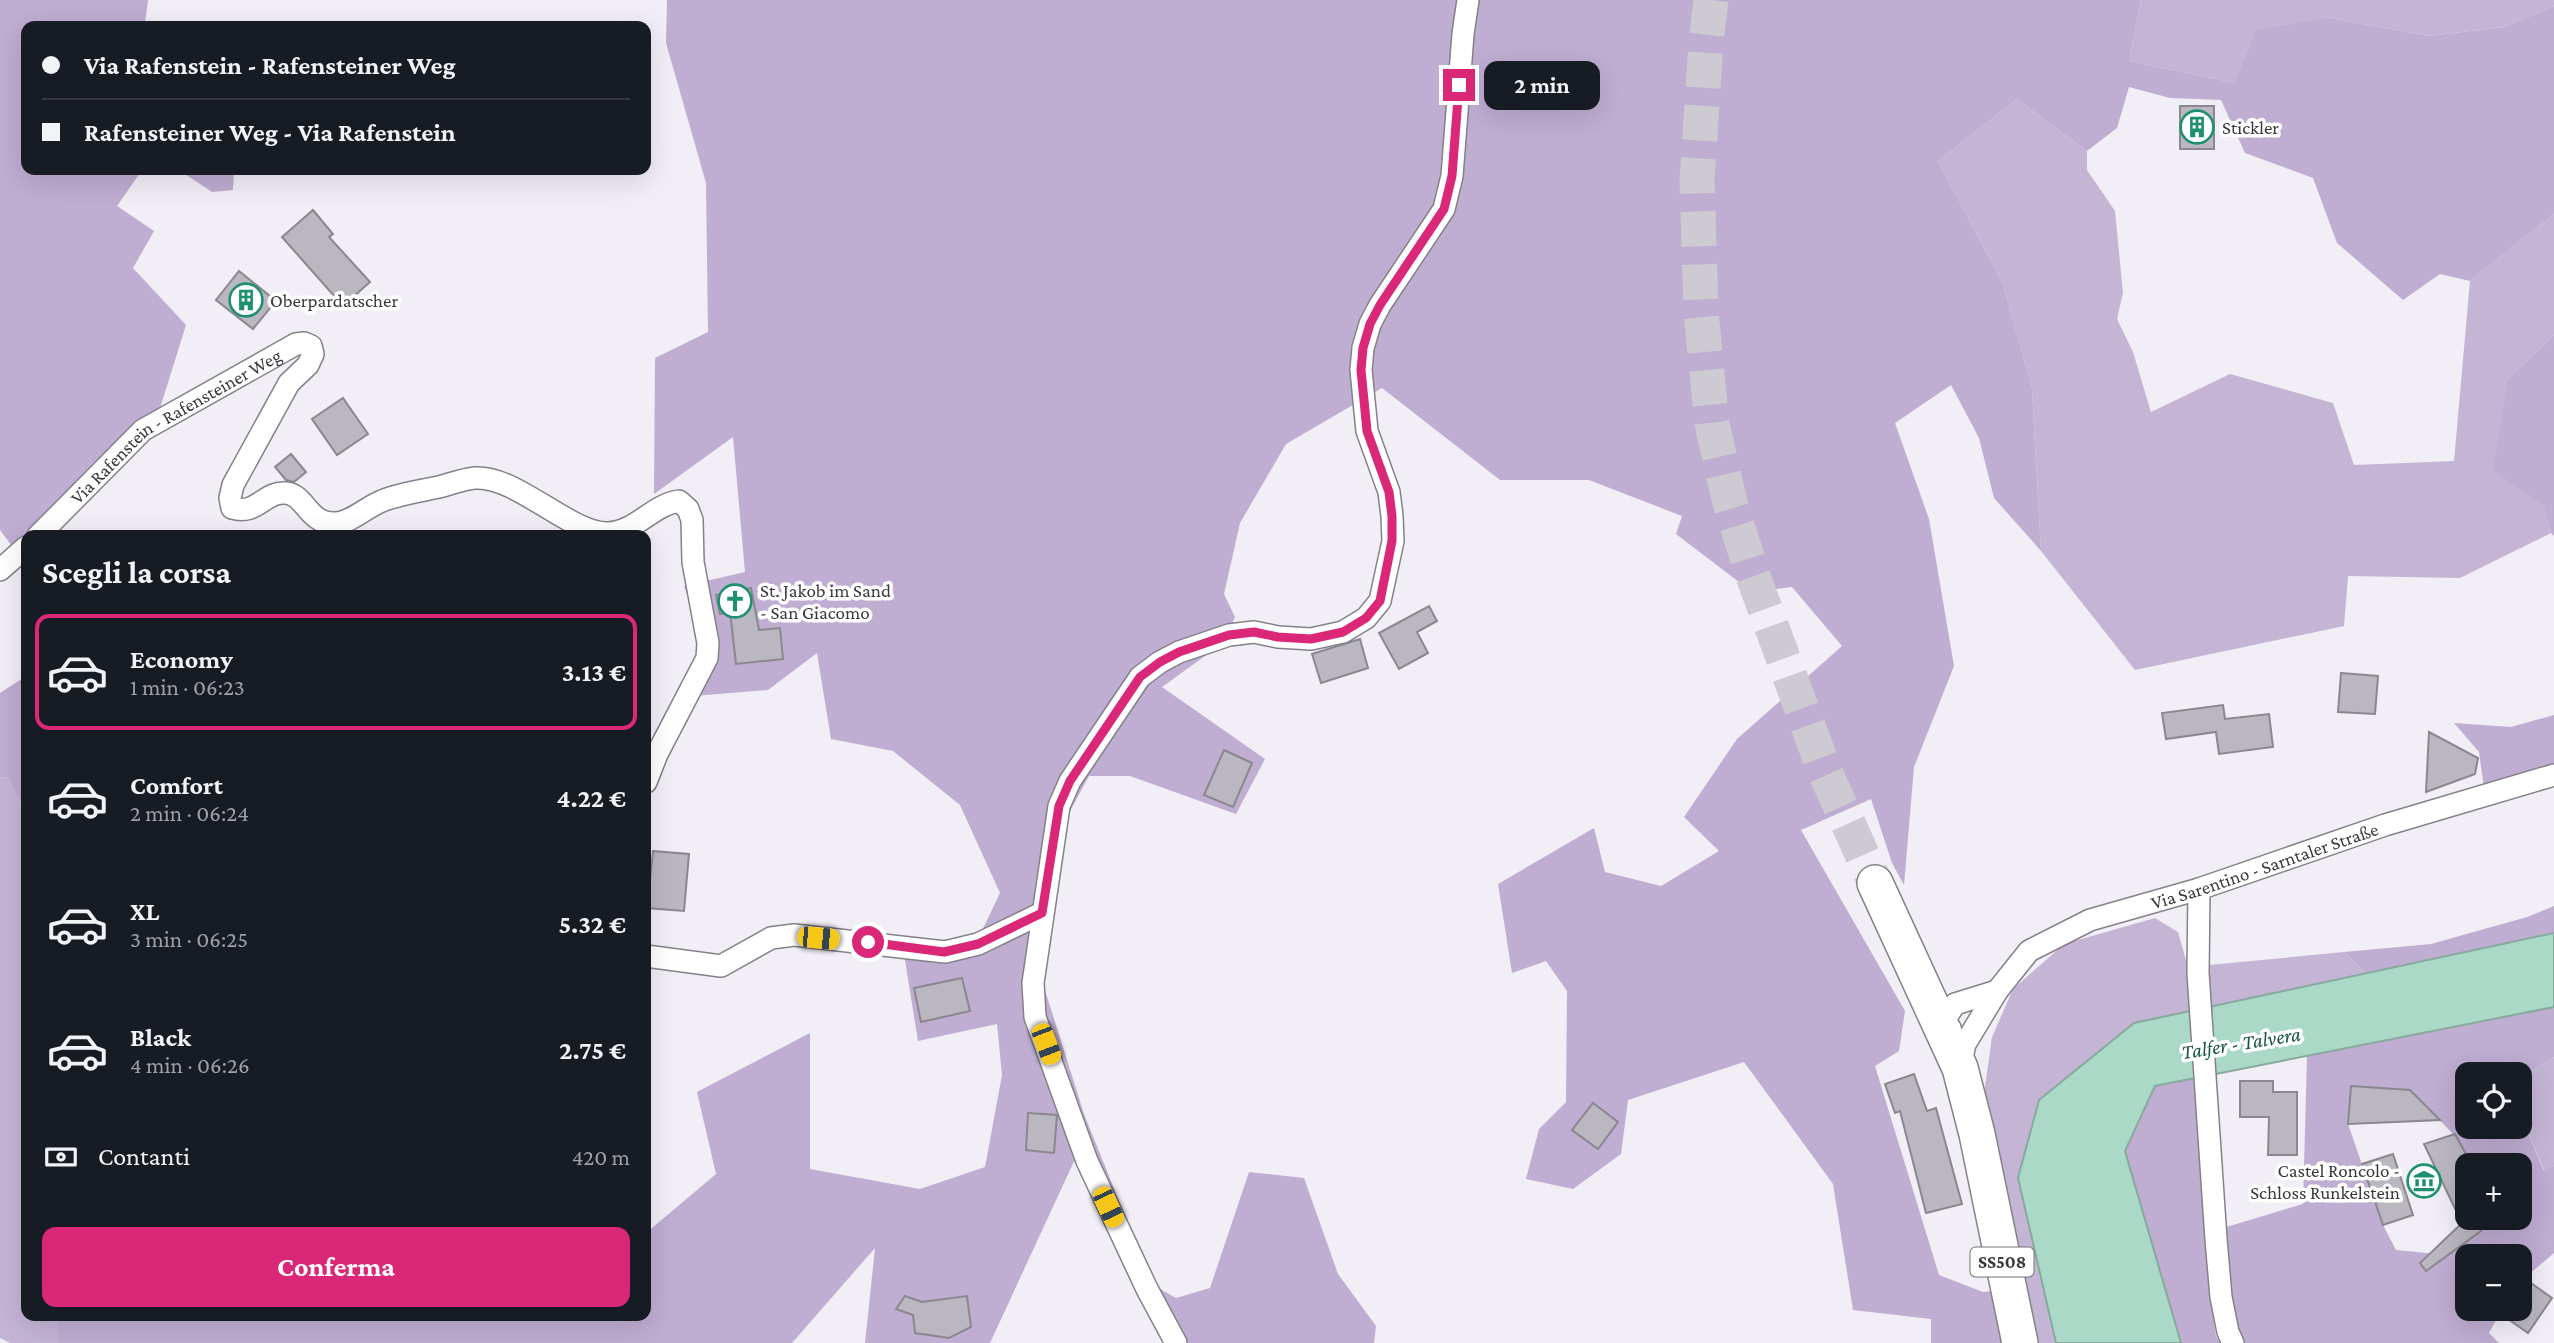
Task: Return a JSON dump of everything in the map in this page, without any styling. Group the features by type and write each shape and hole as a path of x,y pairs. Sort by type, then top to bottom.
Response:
{"main road":[{"name":"SS508","path":"1875,883 1923,985 1948,1014 1959,1068 1978,1134 2020,1343"}],"street":[{"path":"1176,1343 1159,1314 1087,1161 1035,1017 1033,983 1059,806 1070,781 1140,677 1160,662 1179,652 1229,635 1254,632 1311,639 1343,632 1366,618 1380,601 1392,541 1392,516 1389,492 1367,431 1361,370 1363,348 1370,324 1380,305 1444,209 1452,176 1468,0"},
{"name":"Via Rafenstein - Rafensteiner Weg","path":"44,530 143,430 296,344 304,343 311,346 313,354 307,365 289,383 233,485 230,498 232,508 241,511 250,509 274,495 288,493 296,497 317,520 338,524 381,501 477,478 493,481 541,503 588,530"},
{"name":"Via Rafenstein - Rafensteiner Weg","path":"626,530 666,503 679,501 688,509 692,520 693,562 708,643 707,658 651,771"},
{"path":"0,570 21,551"},
{"name":"Via Sarentino - Sarntaler Straße","path":"1959,1068 1965,1044 1997,991 2029,951 2090,920 2199,889 2385,825 2554,775"},
{"path":"2199,889 2198,972 2221,1297 2233,1343"},
{"path":"651,957 722,966 771,938 794,935 944,952 978,944 1042,913"},
{"path":"1977,1027 1958,1030 1948,1014 1997,991"}],"shaded area":[{"path":"0,0 148,0 145,21 21,21 21,175 139,175 117,206 154,231 133,268 186,325 151,437 54,530 21,530 21,558 0,530"},
{"path":"667,0 2141,0 2129,61 2235,83 2256,30 2330,18 2429,36 2504,27 2554,6 2554,214 2470,281 2440,274 2403,300 2337,243 2313,178 2245,153 2221,100 2170,98 2129,87 2117,128 2087,151 2017,99 1938,161 2003,284 2032,388 2041,551 1994,498 1979,438 1951,385 1895,423 1929,519 1954,666 1914,767 1904,885 1892,863 1871,799 1801,830 1905,1011 1899,1051 1875,1066 1939,1275 1983,1292 2002,1290 2012,1343 1931,1343 1931,1319 1853,1310 1833,1184 1744,1062 1628,1100 1621,1154 1573,1189 1526,1179 1539,1129 1566,1102 1567,991 1546,961 1512,973 1498,884 1594,828 1605,872 1661,886 1719,851 1684,817 1737,739 1842,646 1792,587 1752,592 1676,534 1682,516 1589,480 1500,480 1382,388 1286,444 1240,523 1224,594 1235,617 1223,643 1162,687 1265,759 1236,814 1130,776 1089,776 1069,813 1044,987 1084,1114 1153,1285 1176,1298 1210,1288 1249,1172 1304,1178 1338,1274 1376,1326 1374,1343 1167,1343 1076,1157 990,1343 865,1343 875,1248 792,1343 58,1343 58,1321 651,1321 651,1229 716,1174 697,1092 810,1033 810,1169 920,1189 985,1167 1002,1075 997,1024 918,1041 904,954 978,939 1000,893 960,805 893,751 831,739 817,653 768,690 682,697 702,637 684,586 745,572 733,437 654,494 655,358 708,332 706,183 666,43"},
{"path":"2141,0 2554,0 2554,6 2504,27 2429,36 2330,18 2235,83 2129,61"},
{"path":"2017,99 2087,151 2087,170 2115,211 2123,293 2117,319 2133,352 2151,412 2230,374 2333,403 2354,465 2454,461 2470,281 2554,214 2554,335 2508,379 2551,533 2460,578 2348,576 2344,626 2135,670 2041,551 2032,388 2003,284 1938,161"},
{"path":"186,175 234,175 233,190 212,192"},
{"path":"2554,335 2554,536 2543,505 2493,470 2508,379"},
{"path":"21,679 21,804 8,778 0,777 0,693"},
{"path":"2554,715 2554,775 2485,795 2479,752 2454,723 2511,727"},
{"path":"0,777 8,778 21,804 21,1321 58,1321 58,1343 10,1343 0,1338"},
{"path":"2554,906 2554,933 2366,974 2344,952 2431,944 2527,917"},
{"path":"2155,918 2178,932 2188,967 2344,952 2366,974 2135,1023 2018,1178 2056,1343 2026,1343 1984,1094 1992,1037 2013,989 2064,944"},
{"path":"2554,1006 2554,1057 2532,1071 2532,1062 2455,1062 2455,1136 2410,1090 2351,1086 2348,1124 2383,1225 2396,1250 2447,1255 2455,1249 2455,1321 2496,1321 2489,1333 2499,1343 2241,1343 2233,1321 2223,1228 2303,1204 2307,1055"},
{"path":"2554,1057 2554,1166 2545,1172 2531,1139 2532,1071"},
{"path":"2194,1078 2209,1286 2216,1336 2220,1343 2181,1343 2125,1151 2155,1086"},
{"path":"2458,1139 2531,1139 2544,1171 2554,1166 2554,1253 2532,1272 2532,1244 2463,1244 2481,1230 2532,1230 2532,1153 2465,1153"}],"water":[{"name":"Talfer - Talvera","path":"2554,933 2554,1007 2155,1086 2125,1151 2181,1343 2056,1343 2018,1178 2039,1100 2134,1023"}],"building":[{"name":"Stickler","path":"2180,106 2214,106 2214,149 2180,149"},
{"path":"313,210 333,234 329,237 370,282 343,306 282,237"},
{"name":"Oberpardatscher","path":"239,271 276,301 253,329 216,300"},
{"path":"343,398 368,434 337,455 312,419"},
{"path":"291,454 306,472 294,482 286,480 275,467"},
{"path":"751,588 759,630 780,628 783,659 736,664 730,612 720,614 716,595"},
{"path":"1429,606 1437,621 1417,632 1428,653 1399,669 1379,633"},
{"path":"1360,639 1368,668 1321,683 1312,654"},
{"path":"2341,673 2378,676 2375,714 2338,712"},
{"path":"2223,705 2225,719 2269,714 2273,747 2219,754 2216,732 2166,739 2162,713"},
{"path":"2429,732 2478,758 2475,774 2426,792"},
{"path":"1224,750 1252,763 1233,807 1204,795"},
{"path":"653,851 689,854 684,911 651,908"},
{"path":"962,978 970,1011 921,1022 914,988"},
{"path":"1914,1074 1927,1111 1936,1108 1962,1204 1926,1213 1900,1111 1895,1113 1885,1084"},
{"path":"2240,1081 2273,1081 2273,1092 2297,1092 2297,1155 2268,1155 2269,1117 2240,1117"},
{"path":"2351,1086 2410,1090 2440,1120 2348,1124"},
{"path":"1593,1103 1618,1122 1598,1149 1572,1130"},
{"path":"1028,1113 1057,1115 1054,1153 1026,1150"},
{"path":"2455,1134 2455,1139 2458,1139 2465,1153 2455,1153 2455,1208 2424,1144"},
{"path":"2393,1154 2413,1215 2383,1225 2362,1164"},
{"path":"2455,1230 2481,1230 2463,1244 2455,1244 2455,1250 2426,1271 2420,1263"},
{"path":"2532,1284 2552,1298 2528,1333 2511,1321 2532,1321"},
{"path":"905,1296 922,1302 967,1296 971,1327 949,1338 915,1333 913,1315 896,1309"}],"tunnel":[{"path":"1711,0 1697,181 1701,312 1712,424 1730,503 1753,576 1825,772 1875,883"}],"place":[{"name":"Stickler","path":"2197,127"},
{"name":"Oberpardatscher","path":"246,300"},
{"name":"St. Jakob im Sand - San Giacomo","path":"735,601"},
{"name":"Castel Roncolo - Schloss Runkelstein","path":"2424,1181"}],"route":[{"path":"868,942 944,952 978,944 1042,913 1059,806 1070,781 1140,677 1179,652 1229,635 1254,632 1311,639 1343,632 1366,618 1380,601 1392,541 1392,516 1389,492 1367,431 1362,395 1363,348 1370,324 1380,305 1444,209 1452,176 1459,85"}]}
